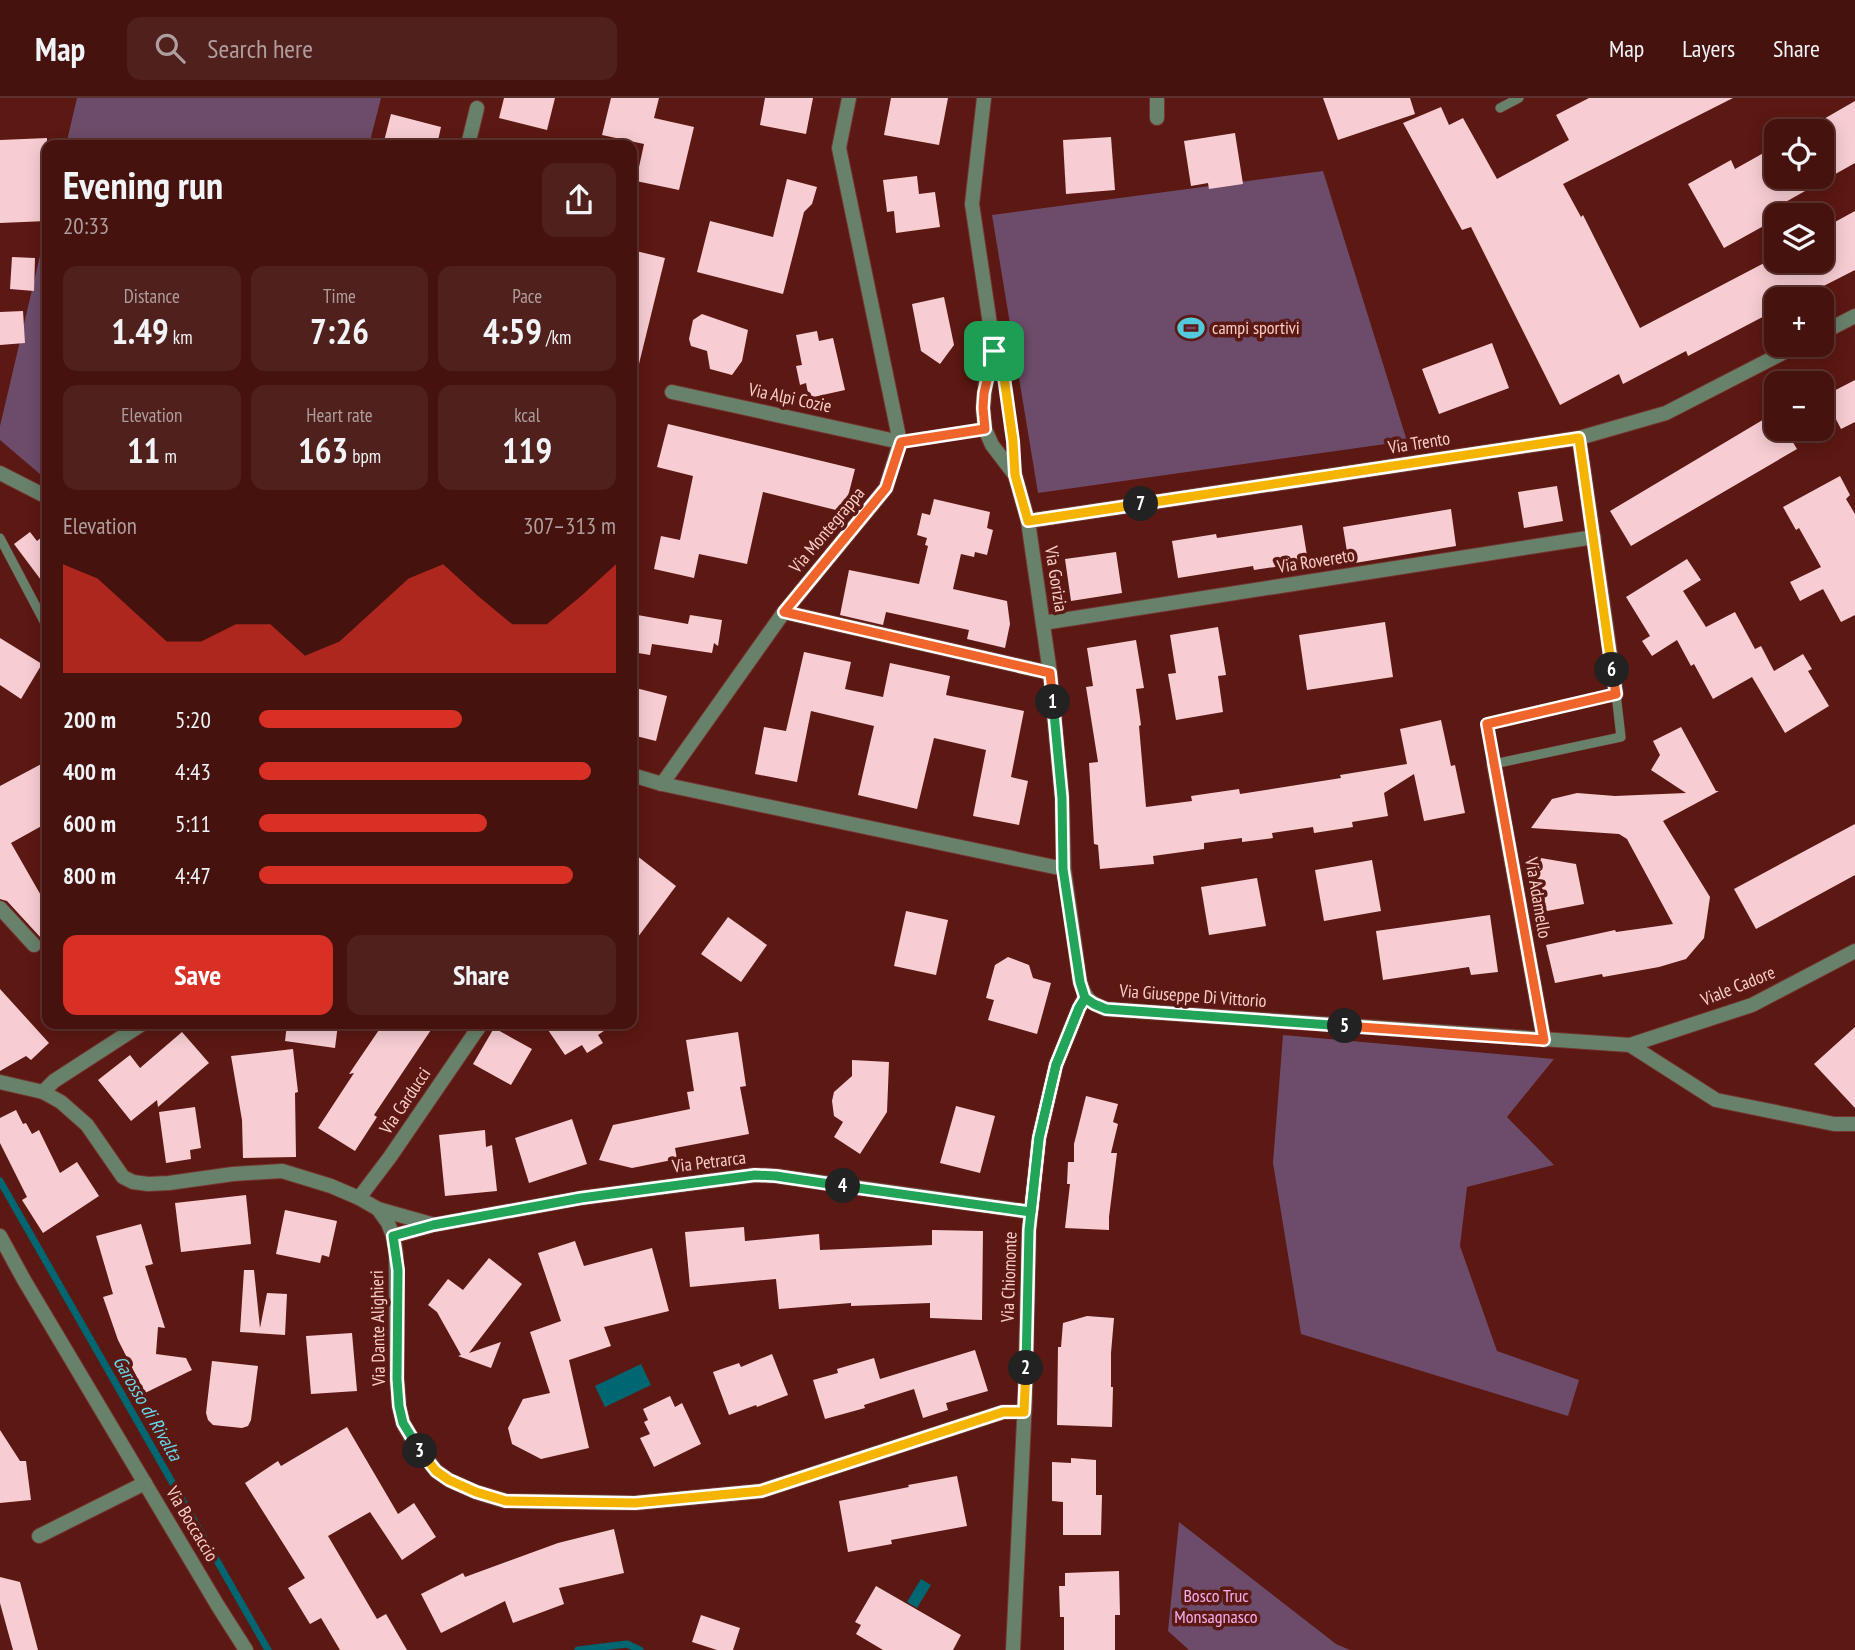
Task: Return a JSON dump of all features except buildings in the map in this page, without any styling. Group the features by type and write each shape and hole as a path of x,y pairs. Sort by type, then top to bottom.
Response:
{"street":[{"name":"Via Montegrappa","path":"662,784 784,612 886,488 901,442 839,148 849,98"},
{"name":"Via Gorizia","path":"984,98 972,204 994,351 984,393 985,429 992,444 1015,475 1028,521 1050,673 1062,798 1063,869"},
{"path":"1157,98 1157,118"},
{"path":"469,140 477,108"},
{"path":"1834,327 1855,316"},
{"name":"Via Trento","path":"1028,521 1579,438 1666,413 1775,357"},
{"name":"Via Alpi Cozie","path":"672,392 901,442"},
{"path":"1579,438 1616,694"},
{"path":"0,473 42,494"},
{"name":"Via Rovereto","path":"1043,623 1594,537"},
{"path":"784,612 1050,673"},
{"name":"Via Adamello","path":"1494,764 1544,1040"},
{"path":"637,776 1063,869 1080,982 1085,998"},
{"path":"0,908 34,945"},
{"name":"Viale Cadore","path":"1630,1045 1752,1005 1855,951"},
{"name":"Via Giuseppe Di Vittorio","path":"1085,998 1106,1009 1630,1045 1716,1100 1834,1124 1855,1124"},
{"name":"Via Chiomonte","path":"1013,1650 1031,1212 1039,1138 1056,1065 1085,998"},
{"path":"43,1092 54,1081 134,1029"},
{"name":"Via Carducci","path":"359,1198 478,1029"},
{"path":"0,1082 43,1092 61,1102 87,1125 123,1177 133,1182 169,1183 233,1174 282,1171 331,1186 378,1209 433,1225"},
{"name":"Via Petrarca","path":"393,1236 433,1225 581,1198 755,1175 1031,1212"},
{"name":"Via Dante Alighieri","path":"378,1209 393,1236 398,1270 397,1379 403,1423 436,1471 467,1488 506,1501 635,1503 761,1491 1003,1412 1024,1412"},
{"name":"Via Boccaccio","path":"0,1236 246,1650"},
{"path":"39,1536 145,1483"}],"lane":[{"path":"1500,108 1519,98"},
{"path":"994,351 1003,370 1015,475"},
{"path":"901,442 985,429"},
{"path":"0,538 42,618"},
{"path":"1616,694 1621,737 1494,764 1487,724 1616,694"}],"green space":[{"path":"77,98 381,98 370,140 67,140"},
{"name":"campi sportivi","path":"1323,171 1407,441 1038,493 992,215"},
{"path":"42,247 42,476 0,440 0,426"},
{"path":"1283,1035 1554,1059 1507,1117 1554,1165 1467,1187 1460,1246 1497,1351 1579,1380 1568,1416 1301,1334 1273,1163"},
{"name":"Bosco Truc Monsagnasco","path":"1179,1522 1336,1644 1350,1650 1189,1650 1168,1631"}],"water":[{"path":"641,1364 651,1385 605,1407 595,1386"},
{"path":"921,1579 931,1585 917,1608 907,1602"}],"waterway":[{"name":"Garosso di Rivalta","path":"0,1181 268,1650"},
{"name":"Garosso di Rivalta","path":"578,1650 627,1644 640,1650"}],"place":[{"name":"campi sportivi","path":"1191,328"}],"route":[{"path":"994,351 984,393 985,429 901,442 886,488 784,612 1050,673 1062,798 1063,869 1080,982 1085,998 1056,1065 1039,1138 1029,1230 1024,1412 1003,1412 761,1491 635,1503 506,1501 449,1480 426,1460 403,1423 399,1406 398,1270 393,1236 433,1225 581,1198 755,1175 776,1176 1010,1210 1031,1212 1039,1138 1056,1065 1079,1008 1085,998 1106,1009 1544,1040 1487,724 1616,694 1579,438 1028,521 1015,475 1003,370 994,351"}]}
